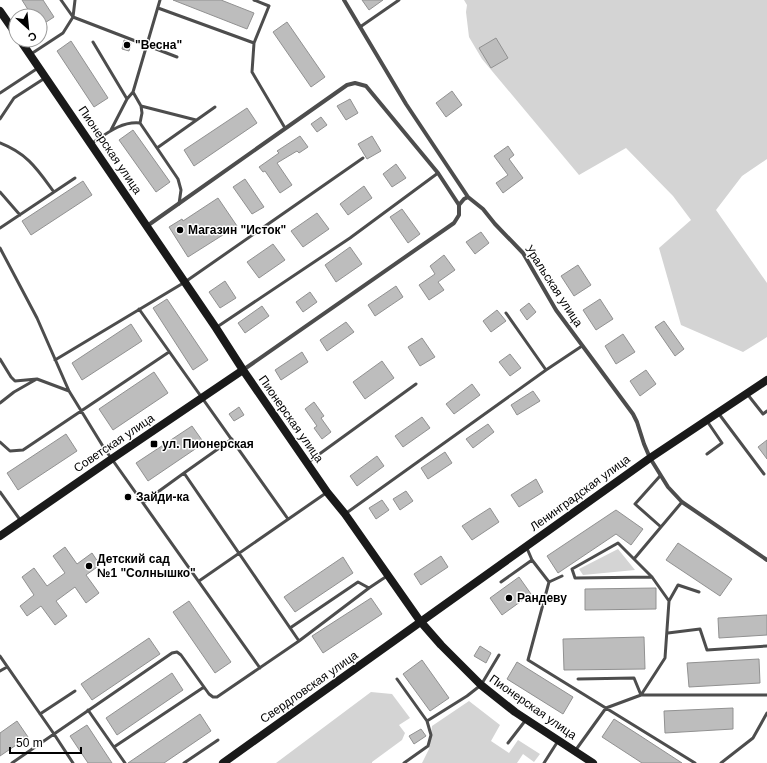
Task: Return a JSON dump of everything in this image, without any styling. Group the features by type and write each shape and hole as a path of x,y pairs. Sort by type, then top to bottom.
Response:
{"street":[{"name":"Уральская улица","path":"344,0 406,104 468,197 483,209 495,224 523,253 556,310 633,414 650,458 668,487 682,502 767,560"},
{"path":"0,11 8,22"},
{"name":"Пионерская улица","path":"26,48 40,67 243,370 327,492 345,514 420,621 441,645 481,685 526,719 593,763"},
{"path":"147,226 347,85 354,83 366,86 438,173 458,205 460,215 454,223 243,370"},
{"path":"458,205 468,197"},
{"name":"Советская улица","path":"0,536 112,458 243,370"},
{"name":"Ленинградская улица","path":"409,629 650,458 767,380"},
{"name":"Свердловская улица","path":"223,763 409,629"}],"lane":[{"path":"61,0 73,17 147,44 177,57"},
{"path":"30,54 63,33 73,17 75,0"},
{"path":"111,131 127,99 133,92 160,0"},
{"path":"254,0 269,6 254,43 252,72 285,128"},
{"path":"360,27 398,0"},
{"path":"158,8 254,43"},
{"path":"93,42 127,99"},
{"path":"0,93 40,67"},
{"path":"0,119 14,98 46,77"},
{"path":"133,92 141,106 142,113 140,123 178,180 181,190 179,204"},
{"path":"141,106 196,120"},
{"path":"157,148 215,107"},
{"path":"91,144 119,127 134,122 140,123"},
{"path":"0,143 12,147 32,162 54,192"},
{"path":"55,360 185,282 363,158"},
{"path":"216,328 350,238 438,173"},
{"path":"0,228 75,178"},
{"path":"0,192 20,215"},
{"path":"0,248 37,318 69,391 104,448 144,502 260,668"},
{"path":"139,309 288,519"},
{"path":"506,313 546,370"},
{"path":"345,514 546,370 582,346"},
{"path":"0,442 10,452 23,450 169,352"},
{"path":"0,360 15,381 37,379 69,391"},
{"path":"0,403 14,392 37,379"},
{"path":"307,463 416,384"},
{"path":"746,393 763,414 767,411"},
{"path":"718,412 764,474"},
{"path":"706,420 722,443 707,454"},
{"path":"144,502 232,439"},
{"path":"184,473 299,641"},
{"path":"660,476 636,504 661,527"},
{"path":"0,492 21,521"},
{"path":"199,581 327,492"},
{"path":"634,559 682,502"},
{"path":"652,577 575,578 572,569 618,543 652,577 669,601"},
{"path":"526,546 532,560 549,582"},
{"path":"501,582 532,560"},
{"path":"12,763 172,653 177,652 181,655 204,687 213,697 217,697 299,641 368,588 388,575"},
{"path":"549,582 562,576"},
{"path":"290,628 358,582 368,588"},
{"path":"549,582 528,660 695,763"},
{"path":"641,695 665,658 668,633 669,601 678,585 699,592"},
{"path":"668,633 700,629 707,650 767,646"},
{"path":"427,721 467,696 481,685 499,655"},
{"path":"0,656 74,763"},
{"path":"0,671 7,667"},
{"path":"578,679 634,678 641,695"},
{"path":"397,679 427,721 431,735 428,746 404,763"},
{"path":"114,747 204,687"},
{"path":"40,714 75,691"},
{"path":"575,751 606,708 641,695 767,695"},
{"path":"88,710 125,763"},
{"path":"721,763 753,738 767,713"},
{"path":"508,743 526,719"},
{"path":"184,763 218,740"},
{"path":"544,763 559,740"}],"shaded area":[{"path":"464,0 767,0 767,159 742,176 716,210 767,283 767,337 743,352 681,325 659,248 691,220 673,196 626,148 579,175 482,59 469,37 466,12 467,5"},
{"path":"618,549 635,570 583,575 579,569"},
{"path":"371,692 392,694 410,718 399,725 405,733 402,740 372,763 276,763"},
{"path":"469,701 500,725 491,741 509,753 518,740 540,754 534,762 523,754 517,763 422,763 429,749 432,726"}],"building":[{"path":"22,0 43,0 54,17 48,21 48,8 27,8"},
{"path":"173,0 221,0 254,13 247,29"},
{"path":"362,0 383,0 369,10"},
{"path":"287,22 325,77 311,87 273,32"},
{"path":"496,38 508,58 491,68 479,48"},
{"name":"\"Весна\"","path":"124,40 131,43 129,51 122,49"},
{"path":"71,41 108,98 94,107 57,51"},
{"path":"452,91 462,105 446,117 436,103"},
{"path":"350,99 358,113 346,120 337,106"},
{"path":"247,108 257,123 194,166 184,150"},
{"path":"321,117 327,125 317,132 311,124"},
{"path":"133,130 170,182 156,192 119,140"},
{"path":"300,136 308,147 299,153 297,151 277,163 292,185 280,193 265,171 263,172 259,167 279,153 277,151"},
{"path":"372,136 381,151 367,159 358,144"},
{"path":"508,146 514,155 509,159 523,178 503,193 496,183 508,175 494,156"},
{"path":"396,164 406,178 392,187 383,174"},
{"path":"245,179 264,207 252,214 233,187"},
{"path":"83,181 92,195 31,235 22,221"},
{"path":"364,186 372,198 348,215 340,204"},
{"path":"218,198 237,226 188,257 169,227 182,219 183,221"},
{"path":"402,209 420,234 408,243 390,217"},
{"path":"317,213 329,229 303,247 291,231"},
{"path":"481,232 489,243 475,254 466,242"},
{"path":"273,244 285,260 259,278 247,262"},
{"path":"350,247 362,264 336,282 325,265"},
{"path":"444,255 455,270 438,282 444,290 429,300 419,285 435,274 430,266"},
{"path":"578,265 591,285 574,296 561,276"},
{"path":"225,281 236,298 220,308 209,292"},
{"path":"396,286 403,297 375,316 368,305"},
{"path":"310,292 317,302 303,312 296,302"},
{"path":"167,299 208,360 193,370 153,308"},
{"path":"600,299 613,319 596,330 583,310"},
{"path":"529,303 536,312 527,320 520,310"},
{"path":"262,306 269,316 245,333 238,323"},
{"path":"497,310 506,321 491,332 483,321"},
{"path":"664,321 684,349 675,356 655,327"},
{"path":"346,322 354,332 327,351 320,340"},
{"path":"131,324 142,341 82,380 72,363"},
{"path":"623,334 635,352 616,364 605,346"},
{"path":"422,338 435,357 420,366 408,347"},
{"path":"302,352 308,362 281,380 275,370"},
{"path":"510,354 521,368 510,376 499,362"},
{"path":"382,361 394,378 365,399 353,382"},
{"path":"646,370 656,384 640,396 630,381"},
{"path":"154,372 168,393 113,430 99,409"},
{"path":"472,384 480,395 454,414 446,404"},
{"path":"533,391 540,401 517,415 511,405"},
{"path":"314,402 324,416 321,418 331,432 322,439 314,428 317,426 305,409"},
{"path":"239,407 244,415 234,421 229,414"},
{"path":"422,417 430,428 403,447 395,436"},
{"path":"488,424 494,432 473,448 466,439"},
{"path":"192,426 204,443 148,481 136,463"},
{"path":"66,434 77,451 18,490 7,473"},
{"path":"767,440 767,459 758,447"},
{"path":"445,452 452,463 428,479 421,468"},
{"path":"377,456 384,466 357,486 350,476"},
{"path":"536,479 543,492 519,507 511,495"},
{"path":"406,491 413,501 400,510 393,499"},
{"path":"382,500 389,510 376,519 369,508"},
{"path":"490,508 499,522 472,540 462,526"},
{"path":"616,510 643,529 631,545 616,534 558,573 547,556"},
{"path":"678,543 732,579 720,596 666,560"},
{"path":"65,547 77,564 92,553 100,565 86,575 99,593 86,603 75,587 56,601 67,616 55,625 41,606 27,616 20,606 34,595 22,577 34,568 47,586 65,573 53,556"},
{"path":"441,556 448,567 421,585 414,574"},
{"path":"343,557 353,573 295,612 284,597"},
{"path":"519,577 531,594 502,615 490,598"},
{"path":"656,588 656,609 585,610 585,589"},
{"path":"371,598 382,614 323,653 312,636"},
{"path":"189,601 231,662 215,673 173,612"},
{"path":"767,615 767,635 719,638 718,618"},
{"path":"644,637 645,669 564,670 563,639"},
{"path":"149,638 160,654 92,700 81,684"},
{"path":"480,646 491,653 486,663 474,656"},
{"path":"759,659 760,683 689,687 687,663"},
{"path":"422,660 449,698 430,711 403,674"},
{"path":"517,662 573,697 563,714 507,679"},
{"path":"172,673 183,690 117,735 106,718"},
{"path":"733,708 733,729 665,733 664,711"},
{"path":"200,714 211,731 164,763 128,763"},
{"path":"614,719 682,763 642,763 602,737"},
{"path":"17,721 28,737 0,756 0,733"},
{"path":"87,725 112,763 88,763 70,736"},
{"path":"421,729 426,736 414,744 409,736"}],"place":[{"name":"\"Весна\"","path":"127,45"},
{"name":"Магазин \"Исток\"","path":"180,230"},
{"name":"ул. Пионерская","path":"154,444"},
{"name":"Зайди-ка","path":"128,497"},
{"name":"Детский сад №1 \"Солнышко\"","path":"89,566"},
{"name":"Рандеву","path":"509,598"}]}
